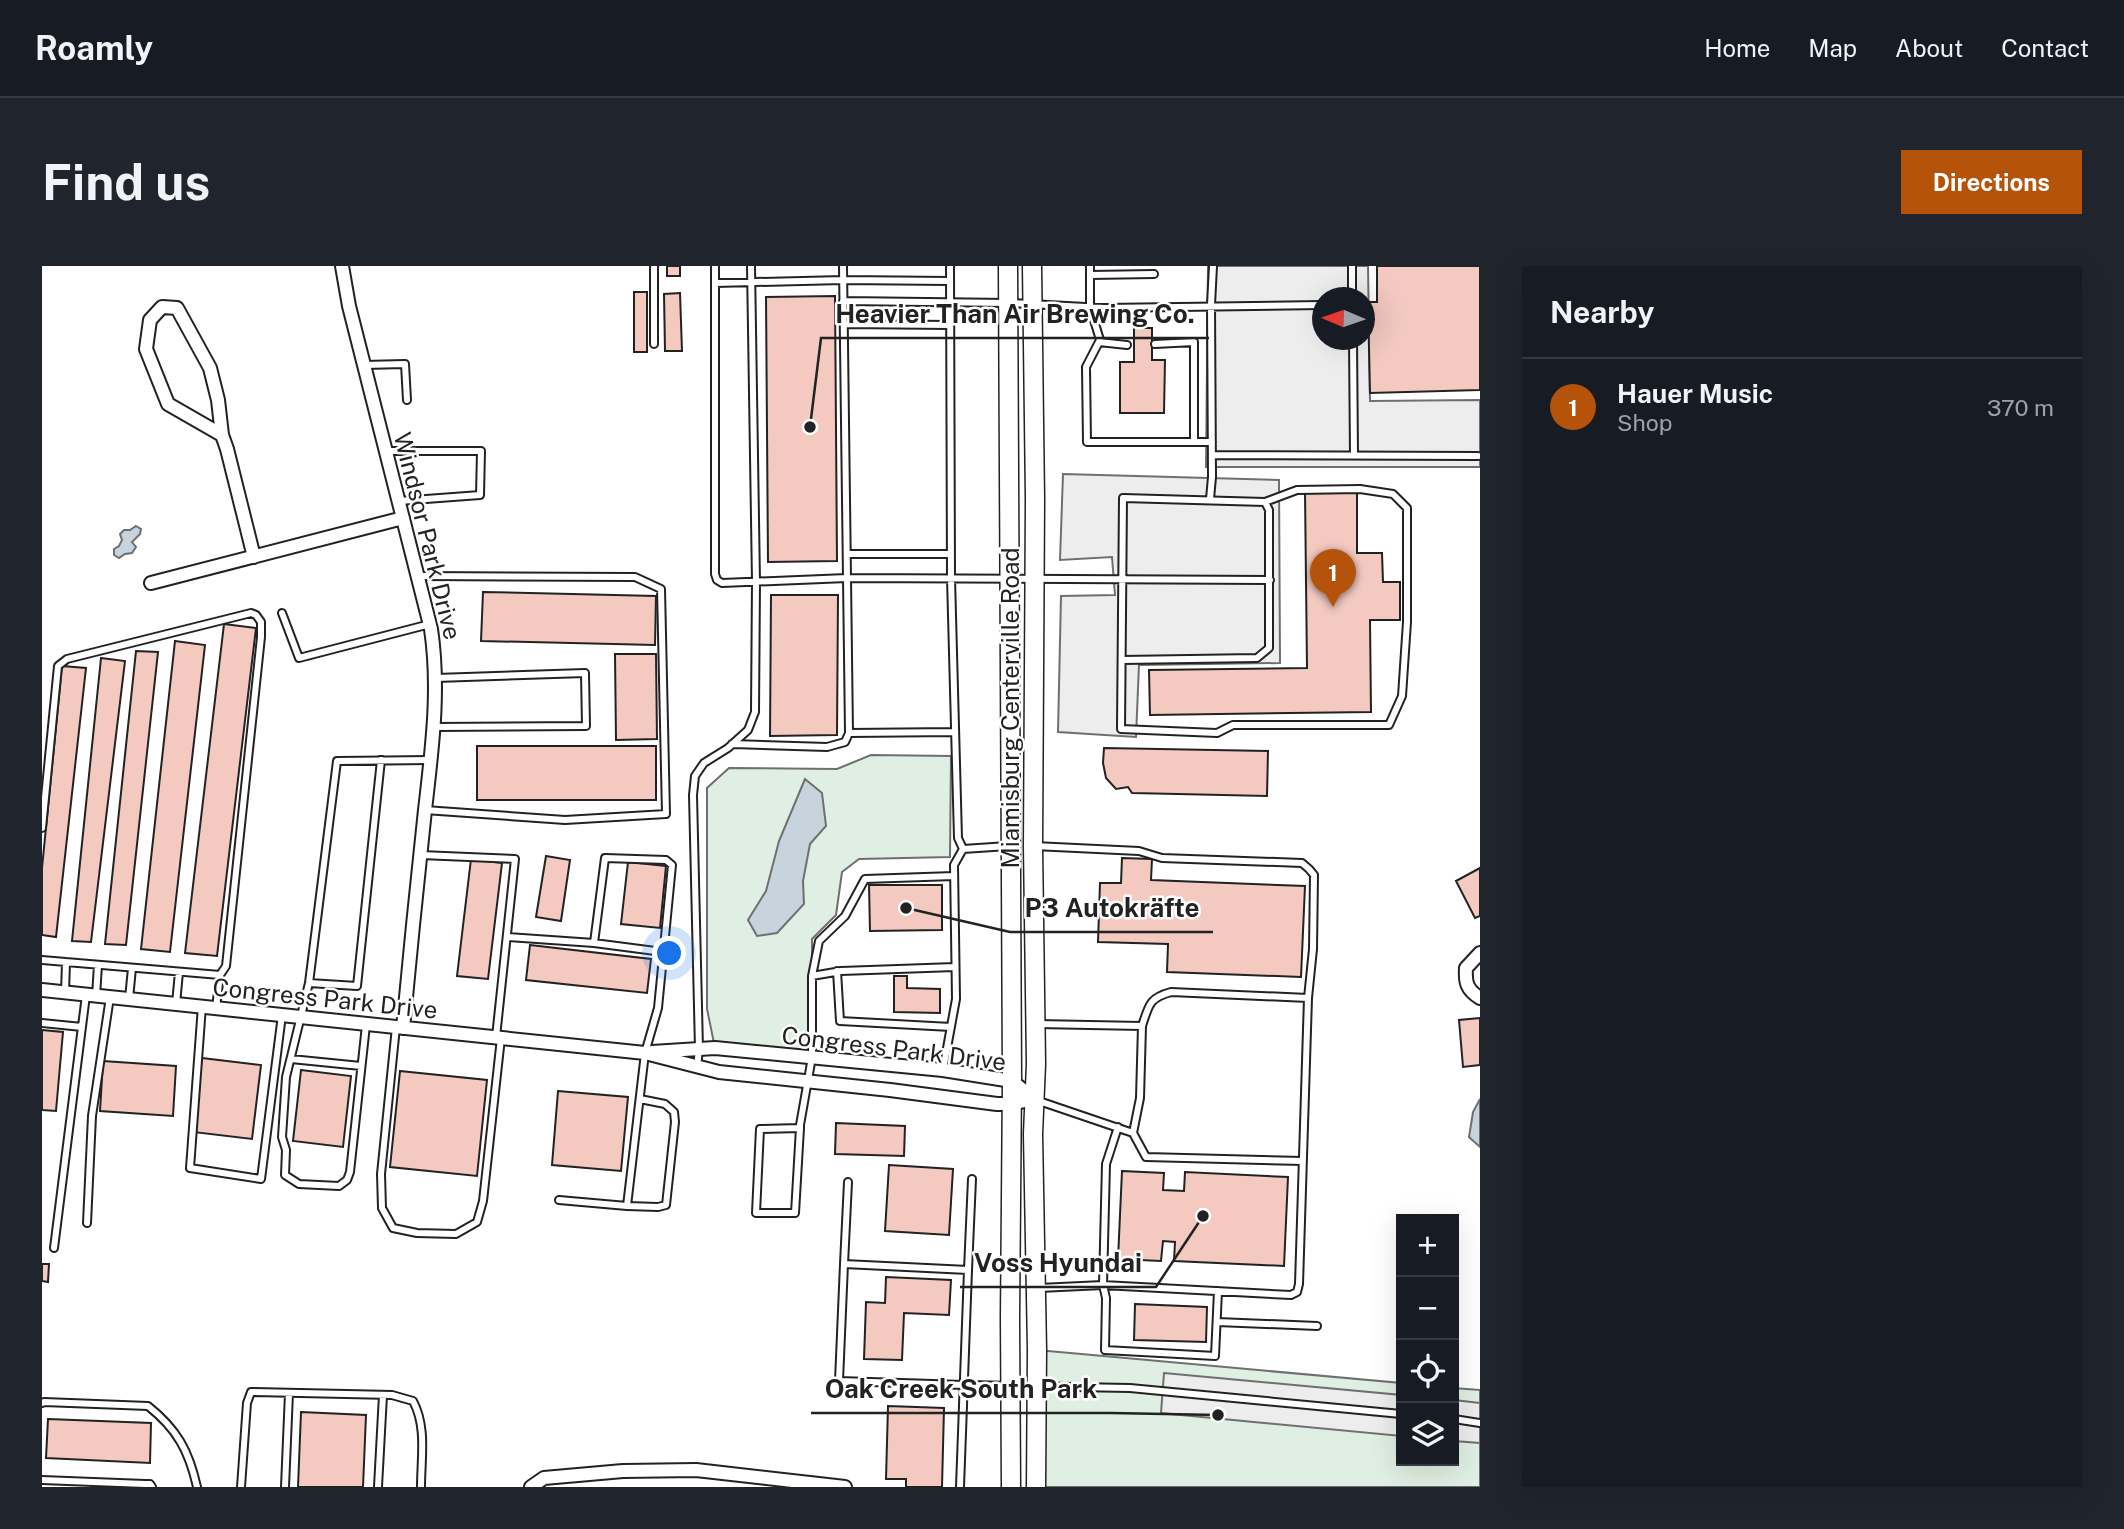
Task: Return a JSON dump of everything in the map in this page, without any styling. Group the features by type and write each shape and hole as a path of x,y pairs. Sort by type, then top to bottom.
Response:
{"main road":[{"name":"Miamisburg Centerville Road","path":"1009,266 1011,1487"},
{"name":"Miamisburg Centerville Road","path":"1032,266 1036,1487"},
{"path":"1010,845 1033,846"}],"street":[{"name":"Windsor Park Drive","path":"342,266 349,306 430,624 436,678 431,760 400,1027"},
{"path":"222,435 168,404 146,349 150,320 162,307 177,308 210,368 218,400 222,435 254,557"},
{"path":"151,583 403,518"},
{"path":"1480,953 1465,968 1465,982 1469,992 1480,998"},
{"name":"Congress Park Drive","path":"42,990 645,1053 719,1072 997,1104 1034,1099"},
{"name":"Congress Park Drive","path":"645,1053 715,1048 943,1070 1012,1081 1034,1099"},
{"path":"531,1487 544,1478 623,1471 677,1470 845,1487"}],"lane":[{"path":"654,266 654,344"},
{"path":"715,266 715,574 717,580 722,583 847,578 1270,580"},
{"path":"697,1067 699,1049 693,796 695,776 704,763 748,730 755,712 756,582 751,266"},
{"path":"732,744 828,747 845,742 849,733 843,266"},
{"path":"950,266 951,578 958,838 963,849"},
{"path":"1090,266 1090,307 1100,340 1086,368 1087,442 1212,442"},
{"path":"1210,499 1213,266"},
{"path":"1352,266 1352,287"},
{"path":"1090,275 1154,274"},
{"path":"715,283 950,281"},
{"path":"843,301 1090,307 1312,305"},
{"path":"844,324 950,325"},
{"path":"1099,342 1127,345"},
{"path":"1155,344 1194,342 1194,442"},
{"path":"1353,350 1354,456"},
{"path":"364,365 405,364 407,400"},
{"path":"386,451 481,451 480,495 399,501"},
{"path":"1212,455 1478,456"},
{"path":"1360,489 1393,494 1407,508 1407,622 1402,696 1389,725 1233,725 1217,733 1121,729 1123,498 1210,499 1265,502 1297,490 1360,489"},
{"path":"1122,660 1258,659 1269,648 1269,510 1265,502"},
{"path":"847,554 951,554"},
{"path":"418,576 635,577 661,589 666,814 565,820 425,810"},
{"path":"42,828 58,666 66,659 251,613 256,615 261,622 261,637 226,966 220,975 216,1008"},
{"path":"282,614 299,658 430,624"},
{"path":"434,727 586,726 584,673 436,678"},
{"path":"849,733 955,732"},
{"path":"309,983 356,986 381,760"},
{"path":"366,1023 347,1180 339,1186 299,1184 285,1175 286,1150 282,1137 286,1077 309,983 337,761 431,760"},
{"path":"963,849 1010,845"},
{"path":"1033,846 1139,851 1162,858 1302,863 1314,875 1297,1292 1291,1295 1103,1285 1037,1288"},
{"path":"943,1070 956,999 954,865 963,849"},
{"path":"400,1027 381,1174 382,1208 393,1228 417,1233 456,1234 477,1222 483,1201 515,859 421,855"},
{"path":"594,943 605,858 666,860 672,865 658,1008 645,1053 627,1206"},
{"path":"800,1128 760,1129 755,1213 795,1213 800,1128 812,1057 812,976 819,942 845,916 865,879 954,876"},
{"path":"507,937 594,943 663,952"},
{"path":"42,960 220,975"},
{"path":"65,993 66,962"},
{"path":"54,1248 82,1027 98,965"},
{"path":"812,976 837,971 955,967"},
{"path":"129,999 132,968"},
{"path":"837,971 840,1021 951,1027"},
{"path":"176,1004 179,972"},
{"path":"1303,1161 1146,1157 1133,1133 1140,1098 1142,1026 1151,1000 1171,992 1308,998"},
{"path":"87,1223 92,1116 110,997"},
{"path":"202,1006 190,1168 261,1179 282,1014"},
{"path":"42,1023 82,1027"},
{"path":"1035,1024 1142,1026"},
{"path":"291,1059 361,1066"},
{"path":"559,1200 627,1206 666,1205 674,1112 665,1104 640,1098"},
{"path":"1034,1099 1133,1133"},
{"path":"1118,1127 1106,1164 1103,1285 1106,1298 1105,1350 1215,1356 1218,1291"},
{"path":"960,1487 972,1179"},
{"path":"848,1182 839,1381 1130,1388 1396,1414"},
{"path":"844,1264 968,1270"},
{"path":"1217,1322 1317,1326"},
{"path":"241,1487 247,1403 251,1392 392,1395 413,1401 422,1424 421,1487"},
{"path":"285,1487 289,1393"},
{"path":"378,1487 383,1395"},
{"path":"42,1403 148,1406 161,1416 179,1438 191,1461 197,1487"},
{"path":"1459,1420 1480,1423"},
{"path":"42,1480 145,1484 152,1487"}],"green space":[{"path":"871,755 951,756 950,857 859,859 842,872 836,915 812,939 812,1057 715,1048 707,1009 707,788 729,768 837,769"},
{"path":"1037,1350 1396,1383 1396,1466 1459,1466 1459,1388 1480,1390 1480,1487 1036,1487"}],"shaded area":[{"path":"1208,266 1368,266 1368,287 1312,287 1312,350 1369,350 1370,401 1480,400 1480,467 1206,467"},
{"path":"1063,474 1279,480 1280,663 1139,665 1136,737 1058,732 1061,596 1115,595 1112,557 1060,560"},
{"path":"136,526 141,529 132,542 136,547 132,553 119,558 114,555 114,549 122,540 120,534"},
{"path":"805,779 822,793 826,826 810,844 803,881 804,904 777,933 757,936 748,920 766,891 779,841"},
{"path":"1480,1099 1480,1147 1469,1137 1473,1112"},
{"path":"1164,1373 1396,1395 1396,1436 1161,1413"},
{"path":"1459,1401 1480,1403 1480,1443 1459,1441"}],"building":[{"path":"667,266 680,266 680,276 667,276"},
{"path":"1377,266 1480,266 1480,390 1370,393 1369,350 1375,350"},
{"path":"634,292 647,292 647,352 634,352"},
{"path":"680,293 682,351 665,351 664,294"},
{"path":"835,296 837,561 768,562 766,297"},
{"path":"1134,328 1152,328 1152,360 1165,360 1164,413 1120,413 1120,362 1134,362"},
{"path":"1305,492 1357,492 1357,553 1382,553 1383,582 1400,582 1400,620 1370,620 1371,712 1150,715 1149,670 1307,668"},
{"path":"483,592 656,596 655,645 481,641"},
{"path":"771,595 838,595 837,735 770,736"},
{"path":"224,624 256,628 217,956 185,953"},
{"path":"175,641 205,645 170,952 141,949"},
{"path":"136,651 158,652 126,945 105,944"},
{"path":"615,654 656,654 657,739 616,740"},
{"path":"101,658 125,661 91,942 72,941"},
{"path":"62,666 86,668 56,937 42,935 42,868"},
{"path":"477,746 656,746 656,800 477,800"},
{"path":"1104,748 1268,751 1267,796 1132,793 1128,787 1116,789 1106,778"},
{"path":"546,856 570,860 561,921 536,917"},
{"path":"1122,858 1152,859 1151,880 1305,886 1301,977 1167,972 1168,944 1098,942 1100,883 1121,883"},
{"path":"471,859 502,863 488,979 457,976"},
{"path":"628,862 666,866 660,928 621,924"},
{"path":"1480,868 1480,916 1475,918 1456,881"},
{"path":"869,885 942,885 942,930 870,931"},
{"path":"530,945 651,959 647,993 526,980"},
{"path":"894,976 907,976 907,988 940,989 940,1013 894,1012"},
{"path":"1480,1018 1480,1065 1463,1067 1459,1020"},
{"path":"42,1030 63,1032 56,1111 42,1110"},
{"path":"202,1058 261,1065 252,1139 193,1132"},
{"path":"103,1061 176,1066 173,1116 100,1111"},
{"path":"301,1070 351,1076 343,1147 293,1141"},
{"path":"400,1071 487,1080 477,1176 390,1167"},
{"path":"558,1091 628,1097 621,1171 552,1165"},
{"path":"836,1123 905,1126 904,1156 835,1154"},
{"path":"889,1165 953,1169 949,1235 885,1231"},
{"path":"1122,1171 1164,1173 1163,1190 1184,1191 1185,1172 1288,1177 1284,1266 1174,1261 1175,1242 1163,1241 1161,1261 1118,1259"},
{"path":"42,1264 49,1264 48,1282 42,1281"},
{"path":"886,1277 951,1280 949,1315 904,1313 902,1360 864,1359 866,1302 885,1303"},
{"path":"1135,1304 1207,1307 1206,1342 1134,1340"},
{"path":"888,1406 944,1408 942,1487 906,1487 906,1479 886,1479"},
{"path":"301,1412 366,1415 363,1487 298,1487"},
{"path":"48,1419 151,1423 150,1463 46,1458"}],"place":[{"name":"Heavier Than Air Brewing Co.","path":"810,427"},
{"name":"Hauer Music","path":"1333,607"},
{"name":"P3 Autokräfte","path":"906,908"},
{"name":"Voss Hyundai","path":"1203,1216"},
{"name":"Oak Creek South Park","path":"1218,1415"}]}
